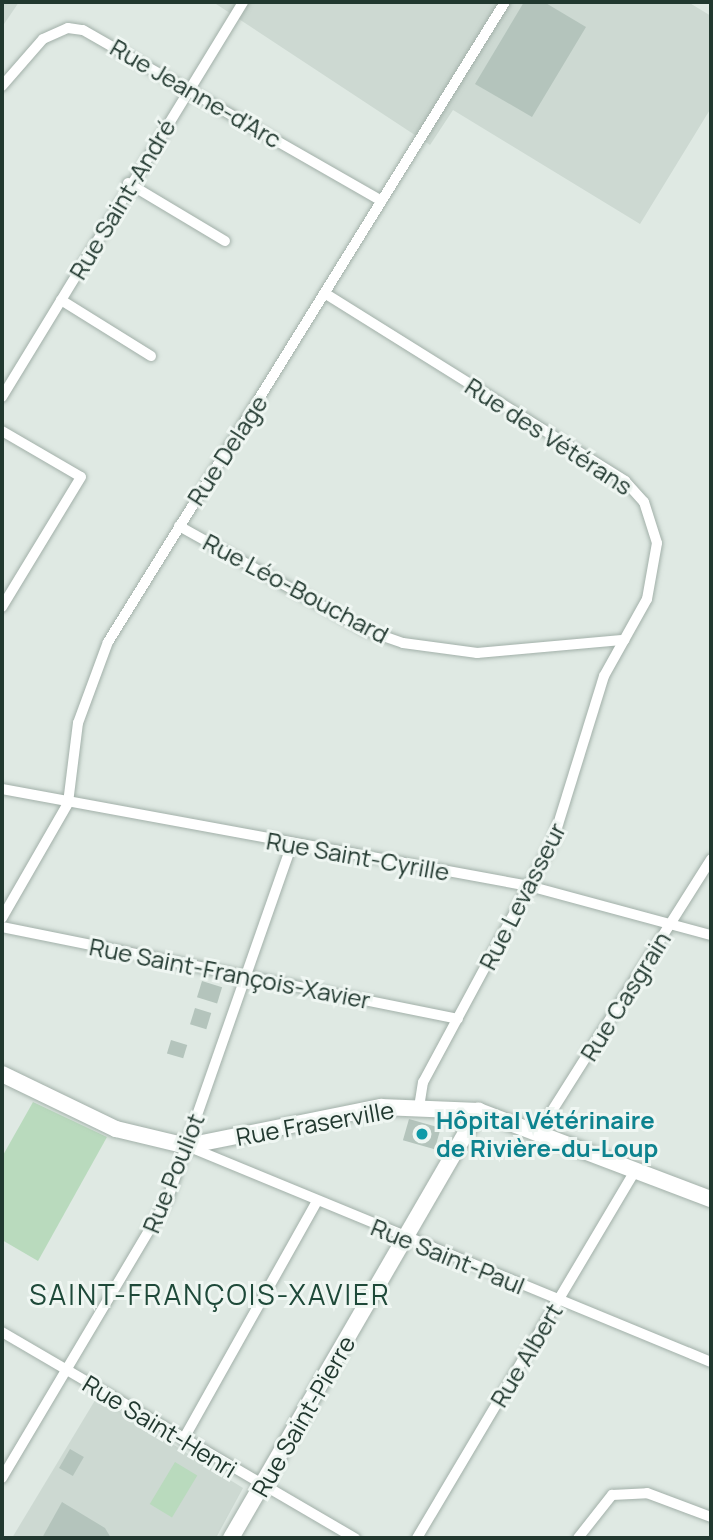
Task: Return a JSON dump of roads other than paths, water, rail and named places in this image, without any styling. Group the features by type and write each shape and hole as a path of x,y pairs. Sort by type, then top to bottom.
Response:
{"main road":[{"name":"Rue Fraserville","path":"2,1074 116,1129 187,1146 381,1107 419,1106 479,1111 711,1199"},
{"name":"Rue Saint-Pierre","path":"231,1538 479,1111"}],"street":[{"name":"Rue Saint-André","path":"2,397 128,183 243,2"},
{"name":"Rue Delage","path":"2,918 68,803 78,723 96,668 179,526 326,294 505,2"},
{"name":"Rue Jeanne-d'Arc","path":"2,86 14,67 43,39 68,28 101,38 381,201"},
{"path":"128,183 225,241"},
{"name":"Rue des Vétérans","path":"326,294 625,481 644,502 657,543 655,568 624,640"},
{"path":"61,300 151,356"},
{"path":"2,431 81,477 2,607"},
{"name":"Rue Léo-Bouchard","path":"179,526 363,629 403,643 477,653 624,640"},
{"name":"Rue Levasseur","path":"419,1106 423,1082 529,886 565,811 604,676 624,640"},
{"name":"Rue Saint-Cyrille","path":"2,789 529,886 673,920 711,935"},
{"name":"Rue Pouliot","path":"2,1478 148,1237 187,1146 242,974 292,844"},
{"name":"Rue Casgrain","path":"538,1133 711,859"},
{"name":"Rue Saint-François-Xavier","path":"2,927 458,1019"},
{"name":"Rue Saint-Paul","path":"187,1146 316,1203 711,1362"},
{"name":"Rue Albert","path":"417,1538 635,1171"},
{"path":"183,1440 316,1203"},
{"name":"Rue Saint-Henri","path":"2,1332 262,1487 355,1538"},
{"path":"578,1538 612,1495 647,1493 711,1517"}],"place":[{"name":"Hôpital Vétérinaire de Rivière-du-Loup","path":"422,1134"}],"district":[{"name":"SAINT-FRANÇOIS-XAVIER","path":"210,1294"}]}
